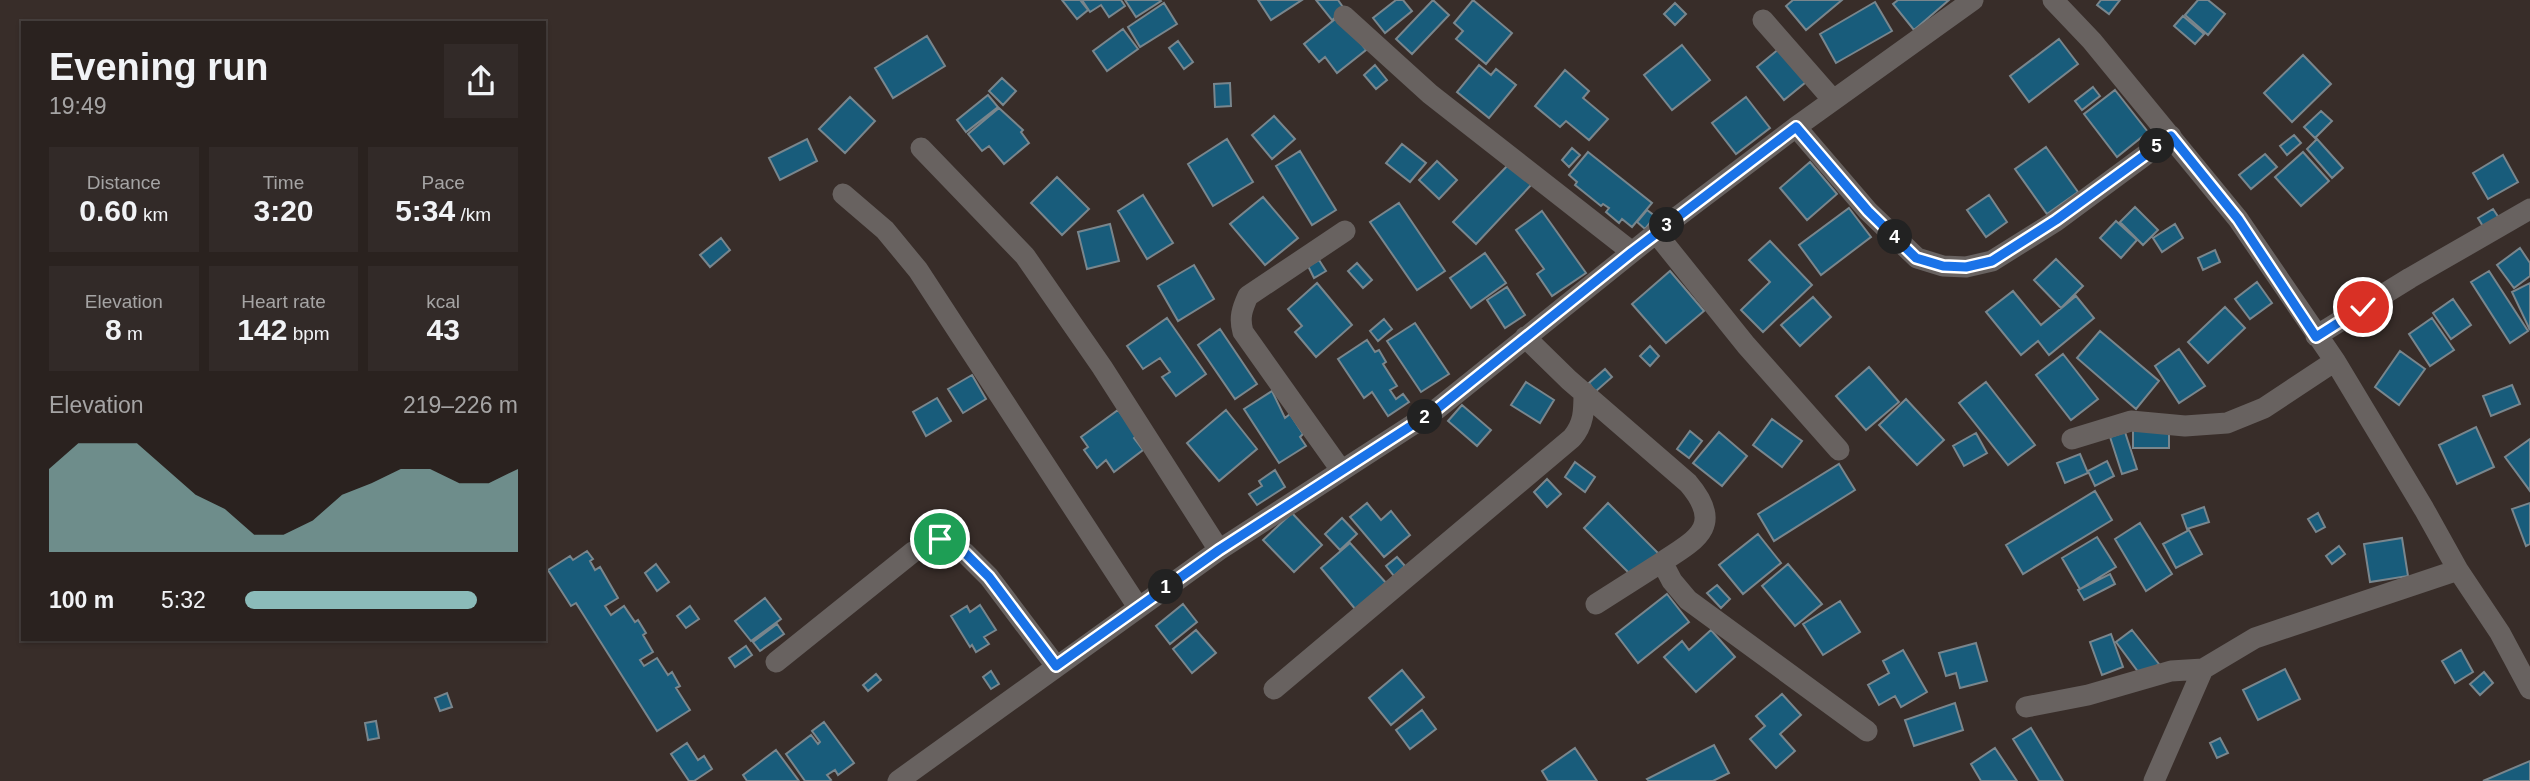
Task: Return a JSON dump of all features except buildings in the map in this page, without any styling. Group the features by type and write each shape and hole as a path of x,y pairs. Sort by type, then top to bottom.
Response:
{"street":[{"path":"898,781 1219,550 1437,409 1656,233 1796,127 1973,0"},
{"path":"2053,0 2092,41 2238,219 2334,361 2458,570 2500,633 2530,689"},
{"path":"1344,16 1430,94 1632,252"},
{"path":"1763,20 1833,100"},
{"path":"1796,127 1868,211 1916,258 1943,266 1966,267 1992,261 2056,220 2171,136"},
{"path":"921,148 1025,256 1102,367 1219,550"},
{"path":"843,194 885,230 918,270 1138,607"},
{"path":"2316,337 2410,278 2530,209"},
{"path":"1341,470 1243,332 1240,323 1241,312 1248,296 1345,230"},
{"path":"1656,233 1746,345 1839,450"},
{"path":"1525,337 1688,483 1705,508 1704,522 1696,541 1596,604"},
{"path":"2072,439 2132,421 2185,426 2227,423 2264,408 2334,361"},
{"path":"1274,689 1572,438 1580,429 1583,420 1584,392"},
{"path":"776,662 913,552 940,539 965,553 989,577 1056,666"},
{"path":"1662,562 1672,581 1688,600 1867,732"},
{"path":"2026,706 2088,695 2171,671 2203,669 2255,638 2458,570"},
{"path":"2154,781 2203,669"}],"route":[{"path":"940,539 965,553 989,577 1056,666 1219,550 1437,409 1632,252 1796,127 1868,211 1916,258 1943,266 1966,267 1992,261 2056,220 2171,136 2238,219 2316,337 2363,307"}]}
